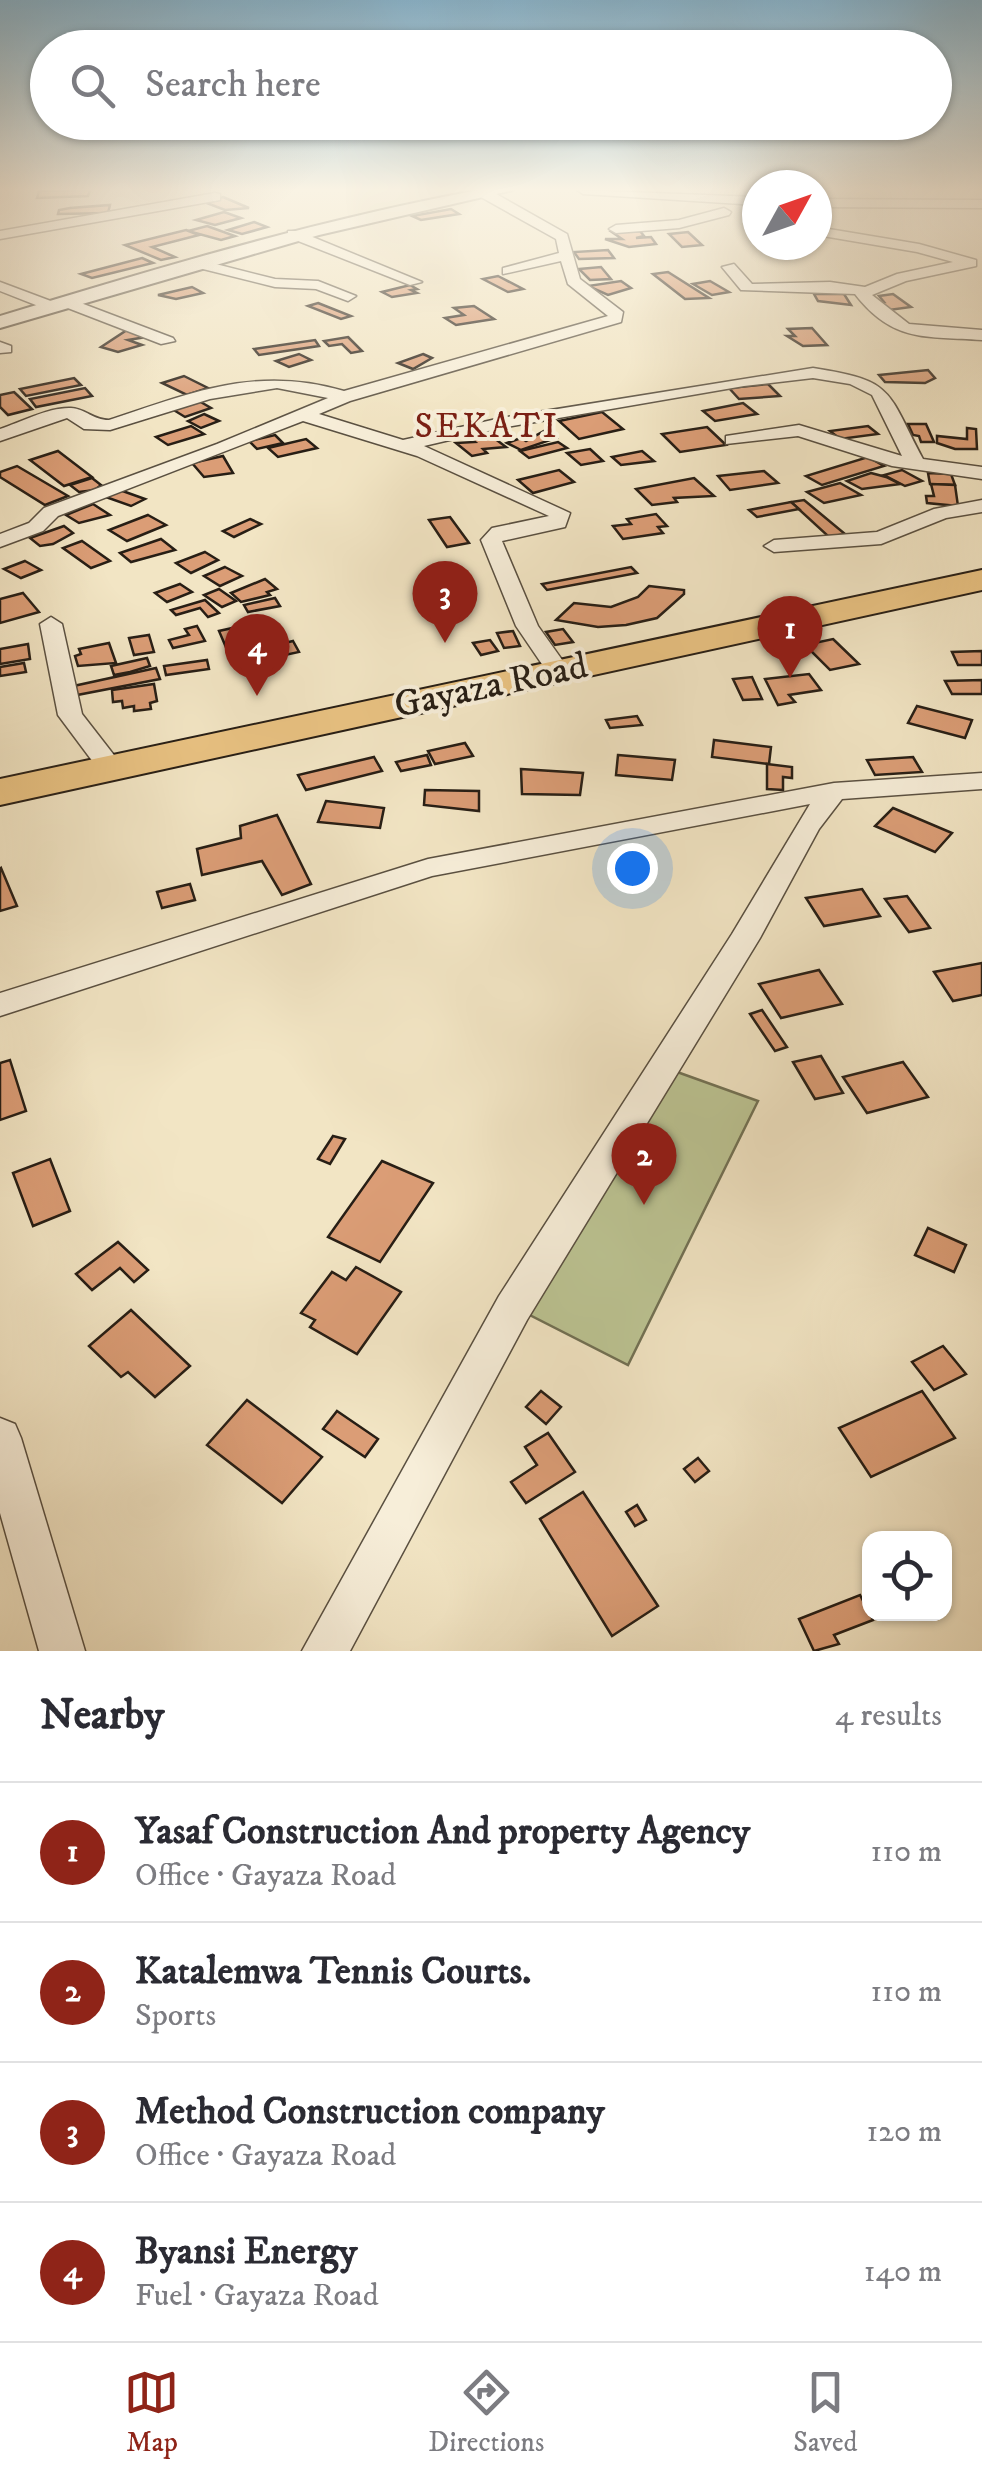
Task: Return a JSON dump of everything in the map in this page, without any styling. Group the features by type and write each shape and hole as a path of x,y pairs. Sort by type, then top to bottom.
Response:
{"main road":[{"name":"Gayaza Road","path":"0,792 982,580"}],"street":[{"path":"0,322 185,267"},
{"path":"209,267 275,283 318,285 348,296"},
{"path":"377,267 415,282"},
{"path":"508,271 523,267"},
{"path":"0,541 36,527 50,512 344,397 615,318 612,308 572,281 570,267"},
{"path":"729,267 752,288 830,286 862,291 916,273 967,267"},
{"path":"0,286 131,324 166,341"},
{"path":"862,291 889,321 902,328 926,335 980,334"},
{"path":"400,446 501,423 812,373 864,382 880,392 916,464"},
{"path":"0,434 66,413 76,414 90,425 110,425 207,394 277,383 297,383 344,397"},
{"path":"302,415 424,452 560,513 562,519 558,522 498,532 491,540 528,626 558,671"},
{"path":"733,440 798,430 892,460 982,473"},
{"path":"774,546 881,538 940,513 982,506"},
{"path":"51,624 70,714 111,768"},
{"path":"0,1005 428,868 834,791 982,781"},
{"path":"341,1646 513,1308 746,938 807,826 834,791"},
{"path":"0,1438 62,1651"}],"green space":[{"path":"666,1068 758,1101 628,1365 516,1308"}],"building":[{"path":"108,267 137,267 92,278 81,274"},
{"path":"601,267 611,279 590,280 579,269"},
{"path":"668,272 709,298 685,299 653,274"},
{"path":"498,276 523,289 508,292 483,279"},
{"path":"621,281 631,288 608,295 588,286"},
{"path":"710,281 729,292 712,295 693,284"},
{"path":"410,285 417,293 392,297 382,292"},
{"path":"192,287 203,293 176,299 158,295"},
{"path":"814,294 844,294 851,305 818,301"},
{"path":"893,294 911,307 889,310 879,302 884,302 879,296"},
{"path":"318,303 351,316 341,319 308,306"},
{"path":"474,306 494,319 456,325 445,318 464,315 454,308"},
{"path":"812,328 827,345 803,346 787,336 795,336 788,329"},
{"path":"127,330 146,337 128,340 142,345 118,352 101,347"},
{"path":"348,337 362,351 351,353 342,344 329,346 324,341"},
{"path":"315,340 319,346 259,355 254,349"},
{"path":"299,354 311,360 289,367 276,361"},
{"path":"423,354 432,358 413,369 398,363"},
{"path":"928,370 935,378 925,383 885,382 879,375"},
{"path":"184,376 208,388 187,395 162,383"},
{"path":"74,378 81,385 26,396 20,389"},
{"path":"768,384 780,396 739,399 729,388"},
{"path":"85,388 92,396 36,407 30,399"},
{"path":"14,392 32,409 8,415 0,407 0,395"},
{"path":"199,401 211,408 185,417 172,409"},
{"path":"743,403 757,414 715,421 703,411"},
{"path":"602,412 623,429 579,439 559,421"},
{"path":"204,414 219,421 201,428 188,421"},
{"path":"908,424 926,424 934,442 921,442"},
{"path":"191,426 204,434 168,445 156,437"},
{"path":"868,426 878,434 840,439 830,431"},
{"path":"707,427 726,445 680,452 662,434"},
{"path":"967,428 976,429 977,449 955,449 937,443 937,436 967,439"},
{"path":"544,431 556,438 521,450 507,443 521,438 526,441"},
{"path":"486,432 506,447 483,449 487,453 472,456 456,443 475,442 468,436"},
{"path":"275,435 283,443 257,449 249,441"},
{"path":"306,439 317,448 278,457 268,448"},
{"path":"558,442 567,448 529,458 520,451"},
{"path":"590,449 603,461 581,465 567,453"},
{"path":"58,451 92,477 64,486 30,460"},
{"path":"642,451 654,461 621,465 612,457"},
{"path":"223,456 233,473 204,477 192,463"},
{"path":"868,457 884,466 822,485 806,476"},
{"path":"17,466 68,496 45,505 0,477 0,472"},
{"path":"559,470 574,482 533,493 518,480"},
{"path":"902,470 922,481 905,486 884,475"},
{"path":"764,471 778,483 730,490 718,476"},
{"path":"871,473 900,484 862,489 847,481"},
{"path":"928,473 951,474 955,485 930,484"},
{"path":"92,478 101,485 95,490 79,492 70,485"},
{"path":"694,478 714,496 674,498 677,502 652,505 636,489"},
{"path":"840,483 861,495 824,503 807,492"},
{"path":"931,484 955,485 958,506 927,503 926,496 934,496"},
{"path":"117,489 145,499 131,506 103,496"},
{"path":"804,500 845,534 829,537 791,502"},
{"path":"791,502 799,509 757,517 749,510"},
{"path":"93,504 110,515 79,523 66,515"},
{"path":"656,514 667,526 658,527 663,533 623,539 613,526 631,524 627,519"},
{"path":"148,515 166,525 127,541 109,530"},
{"path":"450,517 469,543 447,547 429,520"},
{"path":"250,519 261,524 234,537 223,531"},
{"path":"64,526 73,533 53,544 40,546 30,538"},
{"path":"161,539 175,550 131,562 120,553"},
{"path":"82,541 110,561 91,568 63,548"},
{"path":"205,552 218,560 191,573 176,563"},
{"path":"25,561 41,570 21,578 4,569"},
{"path":"225,567 242,576 220,586 204,576"},
{"path":"631,567 637,573 547,590 542,584"},
{"path":"265,579 277,589 267,592 270,595 241,602 231,593"},
{"path":"180,584 192,592 167,602 155,593"},
{"path":"649,586 684,590 684,594 657,618 626,625 598,627 556,620 574,603 611,607 638,597"},
{"path":"219,589 236,601 222,607 204,595"},
{"path":"23,593 39,612 0,623 0,599"},
{"path":"275,598 280,606 248,612 244,605"},
{"path":"205,600 219,613 208,617 200,608 176,615 171,610"},
{"path":"267,621 274,634 253,638 246,625"},
{"path":"197,626 205,641 173,648 169,640 189,635 185,629"},
{"path":"237,627 250,655 231,659 219,631"},
{"path":"563,629 573,642 555,645 546,632"},
{"path":"513,631 520,646 504,648 497,633"},
{"path":"149,635 154,652 134,655 129,638"},
{"path":"833,639 859,664 830,670 805,645"},
{"path":"490,640 498,651 481,655 473,643"},
{"path":"293,641 299,652 253,662 247,652"},
{"path":"109,643 116,663 78,666 75,656 81,654 79,649"},
{"path":"28,644 30,659 0,664 0,649"},
{"path":"982,651 982,665 958,665 952,652"},
{"path":"147,658 150,666 114,675 111,666"},
{"path":"207,660 209,669 166,675 164,666"},
{"path":"24,663 26,672 0,676 0,667"},
{"path":"156,668 160,679 72,696 69,687"},
{"path":"809,674 821,690 789,695 795,702 778,705 765,679"},
{"path":"752,677 762,699 743,700 733,679"},
{"path":"982,680 982,694 952,694 945,681"},
{"path":"154,684 157,701 150,703 151,709 134,711 134,706 123,708 122,701 113,702 112,690"},
{"path":"917,706 972,720 965,738 908,723"},
{"path":"637,716 642,725 610,728 606,720"},
{"path":"714,740 771,747 769,764 712,757"},
{"path":"465,743 473,756 435,764 428,751"},
{"path":"427,755 431,765 401,771 396,762"},
{"path":"618,755 675,760 672,780 616,775"},
{"path":"374,757 382,771 306,790 298,775"},
{"path":"913,757 922,772 875,775 867,760"},
{"path":"767,764 792,767 792,778 783,777 783,790 767,789"},
{"path":"521,769 583,773 580,795 522,794"},
{"path":"425,790 479,791 479,811 424,805"},
{"path":"326,801 384,808 380,828 318,822"},
{"path":"893,808 952,833 935,852 875,826"},
{"path":"277,815 311,884 282,895 262,861 202,875 197,849 241,838 240,826"},
{"path":"0,869 17,906 0,911"},
{"path":"190,884 195,900 162,908 157,892"},
{"path":"862,889 880,916 824,926 806,898"},
{"path":"907,896 930,928 909,932 885,899"},
{"path":"982,963 982,995 953,1001 934,972"},
{"path":"819,970 842,1004 781,1018 759,984"},
{"path":"762,1010 787,1047 775,1051 750,1014"},
{"path":"821,1056 843,1093 815,1099 793,1062"},
{"path":"10,1060 26,1111 0,1120 0,1063"},
{"path":"903,1062 928,1097 867,1113 843,1077"},
{"path":"333,1136 345,1139 330,1164 318,1159"},
{"path":"50,1159 70,1211 33,1226 13,1173"},
{"path":"382,1161 433,1183 380,1262 328,1237"},
{"path":"928,1228 966,1245 954,1272 915,1255"},
{"path":"118,1242 148,1270 134,1282 120,1268 92,1290 76,1274"},
{"path":"356,1267 401,1292 357,1354 310,1327 315,1320 301,1313 332,1272 346,1280"},
{"path":"131,1310 190,1366 155,1397 128,1372 121,1377 89,1346"},
{"path":"943,1346 966,1374 934,1390 912,1362"},
{"path":"541,1391 561,1407 546,1424 526,1407"},
{"path":"922,1391 955,1438 871,1477 839,1428"},
{"path":"247,1400 322,1457 282,1503 207,1445"},
{"path":"337,1411 378,1439 365,1457 323,1429"},
{"path":"548,1433 575,1472 526,1503 511,1482 537,1465 525,1447"},
{"path":"698,1458 709,1471 695,1482 684,1469"},
{"path":"583,1492 658,1606 612,1636 540,1519"},
{"path":"637,1505 646,1520 635,1526 626,1512"},
{"path":"860,1595 862,1621 870,1621 834,1635 839,1644 814,1651 799,1619"}],"place":[{"name":"Method Construction company","path":"445,643"},
{"name":"Yasaf Construction And property Agency","path":"790,678"},
{"name":"Byansi Energy","path":"257,696"},
{"name":"Katalemwa Tennis Courts.","path":"644,1205"}],"district":[{"name":"SEKATI","path":"487,427"}]}
